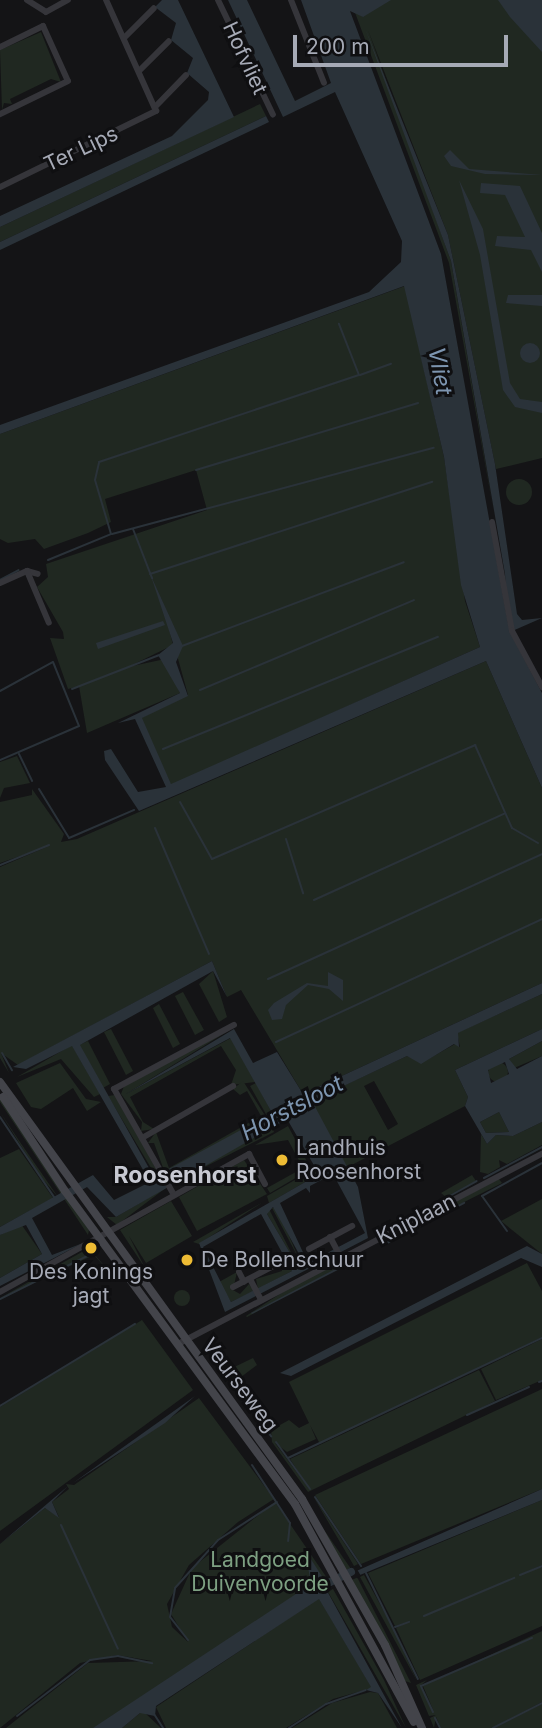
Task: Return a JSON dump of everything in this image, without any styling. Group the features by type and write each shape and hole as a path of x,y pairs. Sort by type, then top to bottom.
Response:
{"main road":[{"name":"Veurseweg","path":"0,1082 72,1192"},
{"name":"Veurseweg","path":"0,1091 181,1342 302,1499 422,1728"},
{"name":"Veurseweg","path":"347,1583 417,1728"}],"street":[{"path":"27,0 46,12 68,0"},
{"name":"Hofvliet","path":"218,0 273,115"},
{"path":"291,0 324,83"},
{"path":"109,1 156,106"},
{"path":"124,38 154,8"},
{"path":"0,47 43,26 68,81 0,114"},
{"path":"139,71 169,41"},
{"name":"Ter Lips","path":"0,187 152,116 156,106 186,75"},
{"path":"492,522 511,629 542,687"},
{"path":"27,571 48,623"},
{"path":"0,583 27,571 38,574"},
{"path":"172,1192 114,1089 234,1025"},
{"path":"142,1138 233,1086"},
{"path":"0,1292 103,1236 172,1192 249,1154 265,1184"},
{"name":"Kniplaan","path":"181,1342 260,1298 542,1154"},
{"path":"309,1248 352,1226"},
{"path":"330,1237 341,1256"},
{"path":"233,1287 281,1262"},
{"path":"239,1272 255,1288 260,1298"}],"green space":[{"path":"356,0 542,0 542,458 496,469 448,235 368,30 451,261 495,519 449,263 354,10 363,17"},
{"path":"41,32 61,82 51,79 10,99 12,104 4,103 2,110 0,50"},
{"path":"260,104 266,116 0,242 0,227"},
{"path":"405,286 444,457 465,601 480,647 171,785 141,718 188,695 161,597 173,645 128,667 165,659 180,693 87,733 79,686 68,689 50,638 64,639 63,632 37,587 48,577 46,564 207,510 196,470 105,499 111,522 88,533 44,549 35,539 8,543 0,539 0,434"},
{"path":"519,479 528,483 532,492 528,501 519,505 510,501 506,492 510,483"},
{"path":"486,661 542,788 542,983 303,1094 241,990 227,997 212,961 18,1065 1,1053 9,1073 0,1058 0,867 49,846 0,863 0,802 32,795 32,789 64,834 61,842 77,839"},
{"path":"17,756 30,783 4,788 0,798 0,762"},
{"path":"213,971 227,1017 219,1022 199,984"},
{"path":"183,992 204,1030 195,1035 175,996"},
{"path":"542,994 542,1029 455,1070 468,1097 465,1106 346,1168 311,1101 407,1056 425,1061 455,1044 460,1047 457,1033","holes":["374,1081 398,1124 388,1130 364,1086"]},
{"path":"159,1004 180,1044 173,1048 153,1008"},
{"path":"233,1028 126,1094 231,1038 255,1082 231,1085 236,1070 221,1046 130,1097 143,1122 154,1129 141,1131 142,1122 121,1094 124,1086"},
{"path":"111,1029 133,1071 126,1075 104,1032"},
{"path":"88,1041 110,1084 103,1088 79,1045"},
{"path":"542,1041 542,1056 512,1069 509,1059"},
{"path":"72,1045 100,1094 94,1097 61,1059 17,1077"},
{"path":"498,1062 505,1065 508,1072 505,1079 498,1082 491,1079 488,1072 491,1065"},
{"path":"60,1063 86,1099 101,1102 87,1111 73,1088 41,1109 31,1107 16,1083"},
{"path":"243,1081 266,1117 165,1173 154,1143 148,1143 156,1132 169,1168 261,1116 247,1091 240,1095 233,1089"},
{"path":"256,1083 272,1113 267,1116 250,1086"},
{"path":"115,1095 160,1176 157,1178 108,1096"},
{"path":"0,1096 89,1230 88,1235 0,1102"},
{"path":"0,1112 22,1145 58,1197 39,1175"},
{"path":"499,1112 509,1132 486,1133 480,1122"},
{"path":"542,1122 542,1145 507,1164 499,1160 500,1167 488,1174 480,1172 481,1134 487,1144 496,1135 513,1136"},
{"path":"288,1126 311,1169 270,1193 267,1188 303,1168 288,1140 255,1145"},
{"path":"272,1127 274,1132 171,1184"},
{"path":"19,1149 53,1198 0,1227 0,1158"},
{"path":"244,1160 267,1194 197,1231 179,1197"},
{"path":"314,1169 319,1174 269,1203 267,1196"},
{"path":"472,1175 476,1181 446,1197 441,1193"},
{"path":"499,1179 502,1183 381,1244 385,1238"},
{"path":"167,1187 117,1225 107,1217 116,1217"},
{"path":"542,1199 542,1254 501,1221"},
{"path":"171,1201 192,1236 146,1263 129,1236 145,1268 120,1230"},
{"path":"263,1202 199,1244 193,1242"},
{"path":"272,1208 277,1208 299,1260"},
{"path":"269,1209 299,1268 267,1214"},
{"path":"21,1224 42,1254 0,1278 0,1235"},
{"path":"89,1248 119,1283 94,1255 0,1298"},
{"path":"367,1252 247,1317 246,1316 303,1279"},
{"path":"287,1256 292,1271 258,1289 256,1279 282,1271 280,1260"},
{"path":"527,1263 542,1291 542,1337 320,1444 310,1425 316,1439 287,1452 275,1443 310,1490 290,1459 479,1370 495,1401 308,1492 272,1442 271,1430 289,1420 299,1428 309,1423 289,1382"},
{"path":"237,1272 233,1290 240,1294 249,1284 254,1291 231,1302 219,1282"},
{"path":"182,1290 188,1292 188,1304 182,1306 176,1304 174,1298 176,1292"},
{"path":"142,1320 193,1390 0,1531 0,1407"},
{"path":"542,1339 542,1380 496,1400 481,1369"},
{"path":"203,1341 224,1372 253,1358 257,1365 233,1383 240,1396"},
{"path":"542,1389 542,1489 361,1564 315,1495"},
{"name":"Landgoed Duivenvoorde","path":"199,1398 274,1499 238,1522 189,1565 167,1604 172,1627 188,1642 171,1614 192,1568 275,1502 327,1578 322,1581 305,1551 324,1588 109,1728 6,1728 88,1663 152,1661 117,1655 80,1663 0,1728 0,1544 45,1508 59,1517 52,1502 69,1489 66,1484 74,1485"},
{"path":"313,1496 358,1564 354,1566"},
{"path":"542,1500 542,1565 519,1575 542,1567 542,1626 420,1680 396,1628 410,1621 395,1626 368,1573"},
{"path":"322,1527 358,1579 411,1683 405,1681"},
{"path":"364,1575 393,1628 417,1681 360,1577"},
{"path":"333,1589 384,1680 406,1728 328,1592"},
{"path":"319,1598 372,1688 333,1699 286,1728 166,1728 156,1707"},
{"path":"542,1631 542,1702 492,1728 441,1728 436,1717 434,1728 430,1718 436,1715 429,1716 416,1685 427,1680 420,1686 434,1712 423,1686"},
{"path":"370,1692 378,1693 397,1728 292,1728 332,1703"},
{"path":"542,1704 542,1728 495,1728 526,1712"},
{"path":"144,1712 161,1728 122,1728 140,1713"}],"water":[{"path":"162,0 178,0 234,117 0,227 0,216 172,136 208,100 209,92 187,73 193,58 171,40 176,23 155,7"},
{"name":"Vliet","path":"228,0 247,0 295,101 331,83 301,0 391,0 363,17 350,11 441,254 508,623 505,574 451,261 365,28 448,235 495,464 517,614 522,620 542,618 510,632 542,693 542,788 486,661 139,811 105,760 104,751 111,749 138,792 166,787 135,719 118,723 180,693 158,655 173,643 151,576 183,646 176,662 188,696 142,718 171,784 480,647 461,585 444,457 404,286 0,434 0,425 369,292 401,262 402,241 335,92 283,117"},
{"path":"498,0 542,0 542,52 510,17"},
{"path":"266,116 269,122 0,250 0,242"},
{"path":"450,150 469,169 542,175 485,174 451,166 444,156"},
{"path":"459,180 483,229 510,383 520,399 542,402 542,413 515,407 503,390 480,255"},
{"path":"481,183 520,186 542,233 542,272 531,250 495,246 497,236 525,237 505,195 480,193"},
{"path":"508,295 542,295 542,306 506,303"},
{"path":"530,343 537,346 540,353 537,360 530,363 523,360 520,353 523,346"},
{"path":"163,621 165,625 98,649 96,643"},
{"name":"Horstsloot","path":"212,961 227,997 213,971 80,1045 154,1177 272,1113 230,1038 126,1094 234,1029 253,1063 277,1052 303,1094 542,983 542,994 458,1033 459,1047 454,1044 421,1064 407,1056 312,1101 358,1187 368,1238 225,1312 199,1243 319,1174 287,1119 116,1217 87,1187 32,1218 52,1255 83,1243 0,1286 0,1278 42,1254 26,1225 0,1235 0,1227 93,1175 114,1200 150,1182 72,1046 26,1069 13,1067","holes":["333,1174 365,1233 308,1263 280,1203 306,1188 310,1193 310,1186","273,1207 304,1263 299,1268 267,1214","261,1214 292,1271 231,1302 203,1247"]},
{"path":"328,972 343,980 343,1001 329,989 308,985 286,1005 282,1019 272,1020 268,1010 274,1003 307,983 328,986"},
{"path":"542,1029 542,1041 509,1059 517,1069 542,1056 542,1122 513,1136 496,1135 487,1144 465,1106 468,1097 455,1070","holes":["505,1062 509,1074 491,1083 488,1070","499,1112 509,1132 486,1133 480,1122"]},
{"path":"527,1246 542,1254 542,1267 521,1258 291,1376 280,1373"},
{"path":"362,1255 363,1257 251,1313"},
{"path":"195,1396 165,1423 73,1483"},
{"path":"68,1486 52,1502 59,1518 45,1508 0,1544"},
{"path":"542,1489 542,1500 326,1589 402,1728 378,1693 366,1690 371,1687 319,1599 156,1706 155,1716 140,1713 122,1728 93,1728 311,1584 305,1550 327,1584"}],"pier":[{"path":"355,1566 361,1576 330,1589 324,1579"}],"waterway":[{"path":"48,560 111,534 95,480 99,462 359,375 339,324"},
{"path":"360,375 391,364"},
{"path":"196,470 418,403"},
{"path":"112,534 434,448"},
{"path":"150,574 432,482"},
{"path":"133,529 152,578"},
{"path":"182,646 404,562"},
{"path":"0,580 19,570"},
{"path":"200,690 414,600"},
{"path":"163,749 438,637"},
{"path":"72,689 159,655"},
{"path":"0,691 53,662 79,726 0,760"},
{"path":"180,802 212,859 475,745 512,828 538,843"},
{"path":"19,754 32,781"},
{"path":"39,789 69,838 134,810"},
{"path":"314,900 504,814"},
{"path":"155,828 209,954"},
{"path":"286,839 303,893"},
{"path":"0,865 49,845"},
{"path":"268,979 542,854"},
{"path":"276,1042 542,919"},
{"path":"2,1053 12,1070"},
{"path":"0,1117 54,1197"},
{"path":"484,1178 542,1147"},
{"path":"507,1231 482,1196 542,1163"},
{"path":"446,1198 477,1181"},
{"path":"387,1243 464,1203"},
{"path":"419,1214 432,1206"},
{"path":"0,1299 91,1254"},
{"path":"0,1406 135,1324"},
{"path":"288,1458 542,1338"},
{"path":"467,1415 529,1387"},
{"path":"245,1401 271,1436"},
{"path":"276,1442 310,1489"},
{"path":"252,1465 290,1523 288,1541"},
{"path":"315,1497 361,1566"},
{"path":"188,1640 170,1617 175,1588 218,1540 277,1502"},
{"path":"61,1525 118,1649"},
{"path":"520,1575 542,1566"},
{"path":"316,1589 351,1572"},
{"path":"366,1573 418,1679"},
{"path":"424,1616 514,1578"},
{"path":"395,1627 409,1622"},
{"path":"433,1712 421,1686 532,1638"},
{"path":"17,1716 90,1660 118,1656 152,1663"},
{"path":"289,1728 326,1704 366,1690"},
{"path":"493,1728 542,1703"},
{"path":"154,1714 163,1728"},
{"path":"435,1718 440,1728"}],"place":[{"name":"Landhuis Roosenhorst","path":"282,1160"},
{"name":"Des Konings jagt","path":"91,1248"},
{"name":"De Bollenschuur","path":"187,1260"}],"district":[{"name":"Roosenhorst","path":"185,1175"}]}
